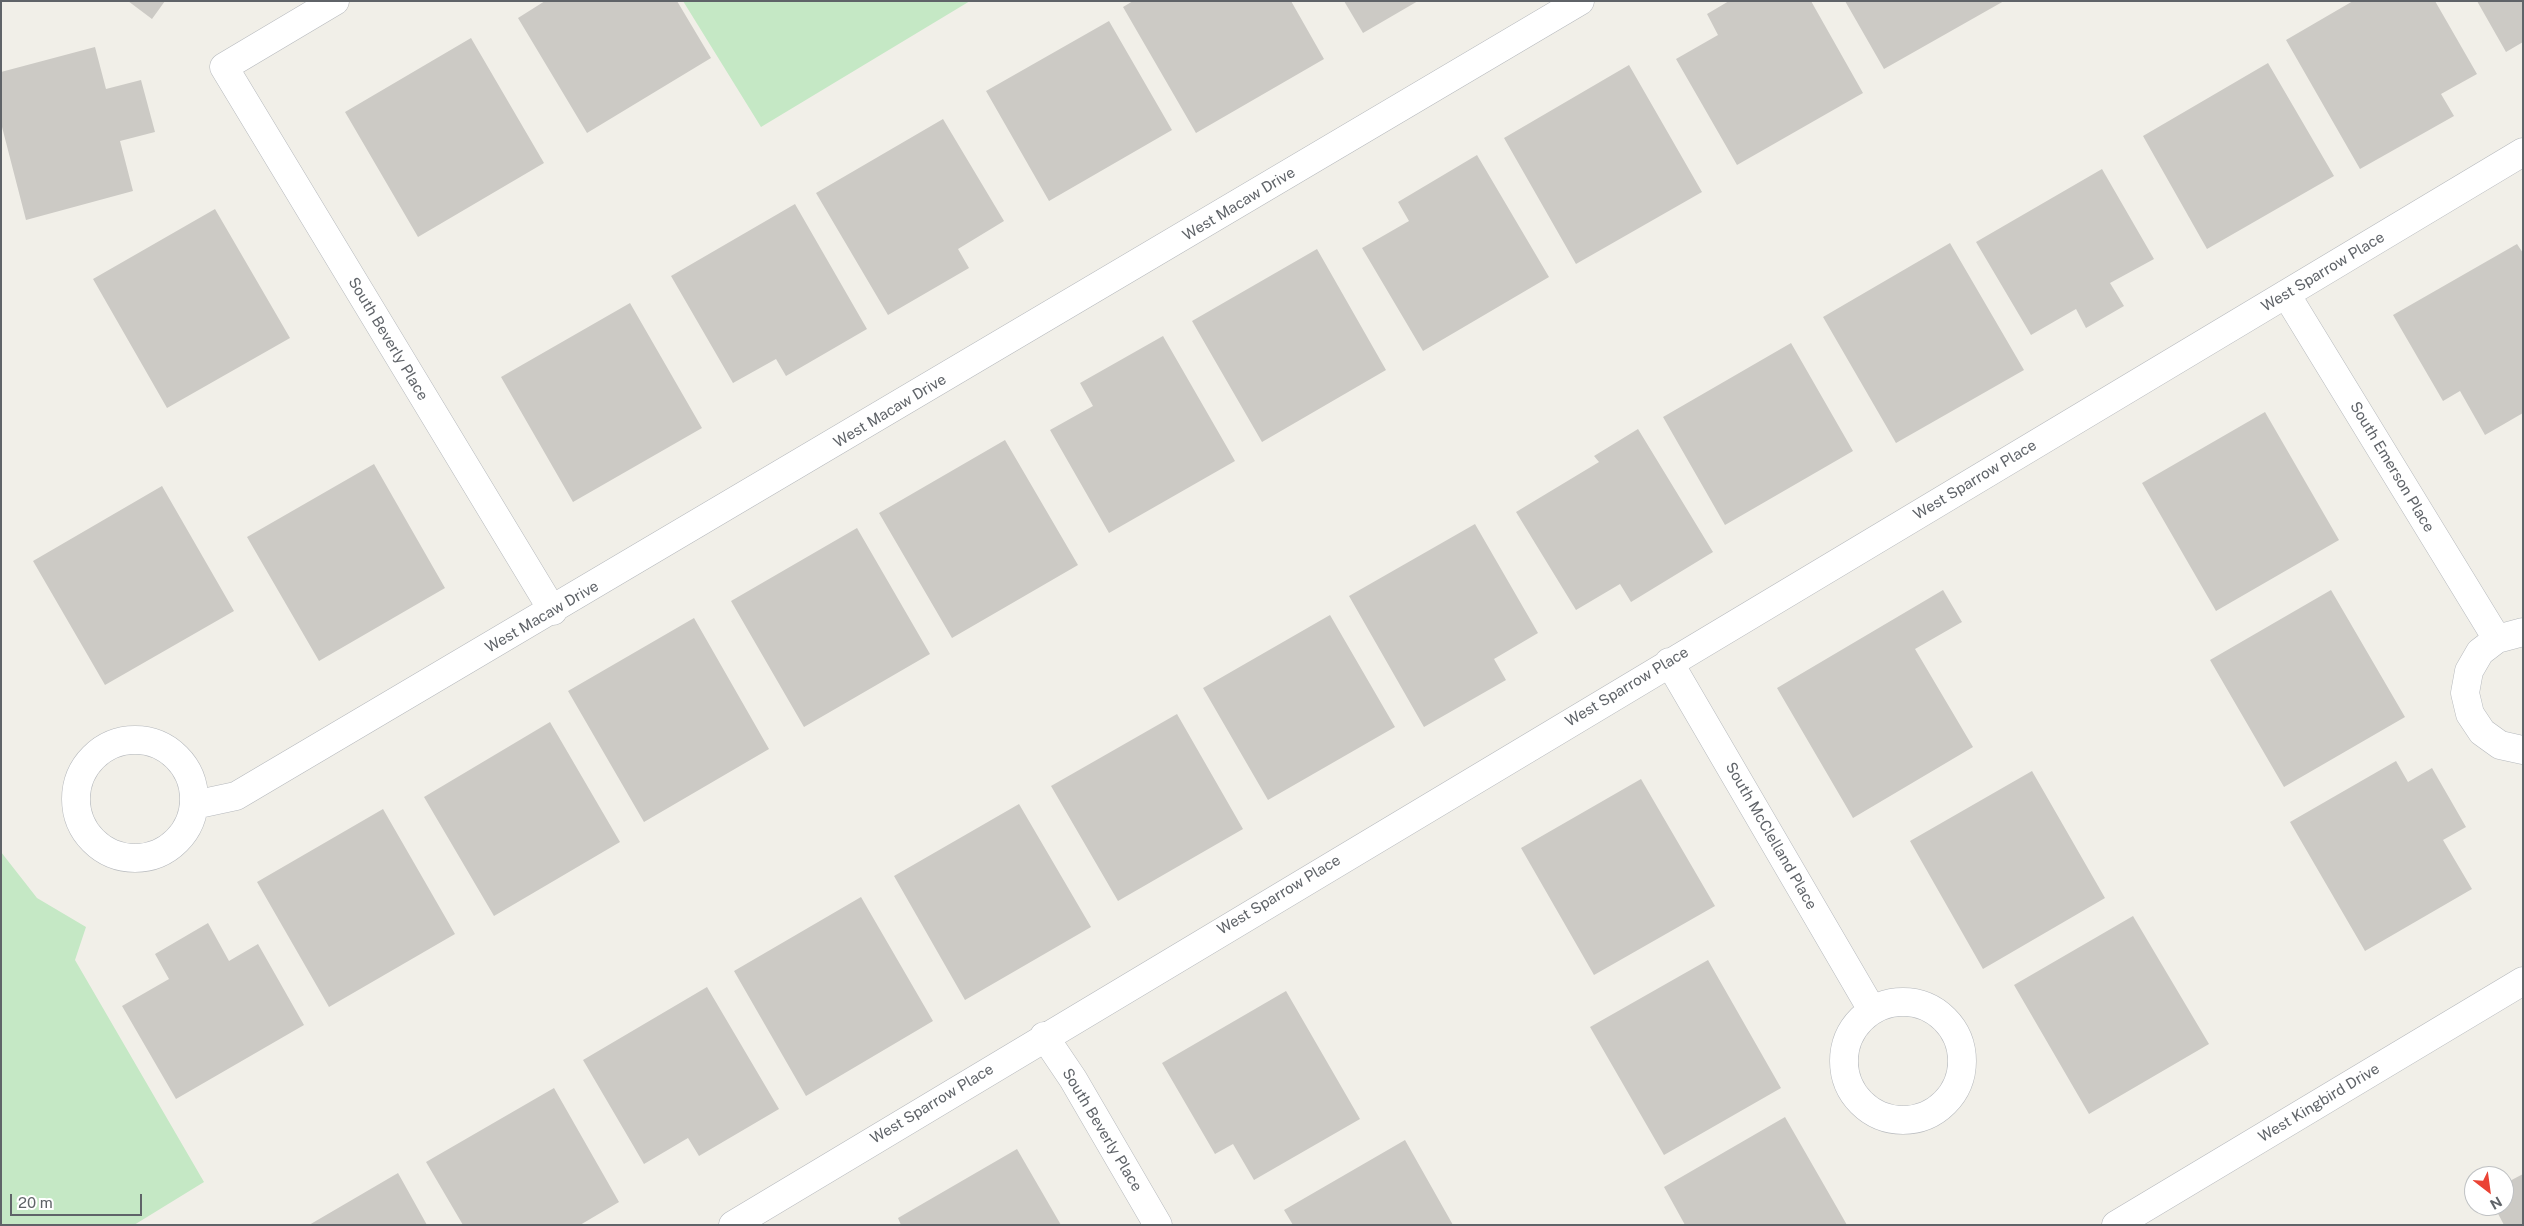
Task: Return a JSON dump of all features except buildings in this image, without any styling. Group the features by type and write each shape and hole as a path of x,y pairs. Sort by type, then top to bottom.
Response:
{"street":[{"name":"South Beverly Place","path":"335,1 224,67 553,611"},
{"name":"West Macaw Drive","path":"194,804 236,796 553,611 1580,1"},
{"name":"West Sparrow Place","path":"732,1225 1044,1036 2523,152"},
{"name":"South Emerson Place","path":"2286,294 2497,639"},
{"path":"2523,632 2497,639 2480,652 2469,671 2465,693 2470,714 2482,732 2500,745 2523,750"},
{"name":"South McClelland Place","path":"1669,662 1872,1010"},
{"path":"134,740 155,743 174,754 188,772 194,792 194,804 192,814 183,834 168,848 147,857 125,858 105,850 88,836 78,817 76,795 81,774 94,757 112,744 134,740"},
{"name":"West Kingbird Drive","path":"2116,1225 2523,981"},
{"path":"1892,1002 1914,1003 1934,1011 1951,1025 1960,1045 1962,1067 1956,1087 1943,1105 1924,1116 1910,1119 1902,1120 1881,1116 1863,1104 1849,1087 1844,1066 1846,1044 1856,1025 1872,1010 1892,1002"},
{"name":"South Beverly Place","path":"1044,1036 1073,1079 1158,1225"}],"green space":[{"path":"683,1 970,1 761,127"},
{"path":"1,852 37,898 86,927 75,960 204,1182 134,1225 1,1225"}]}
